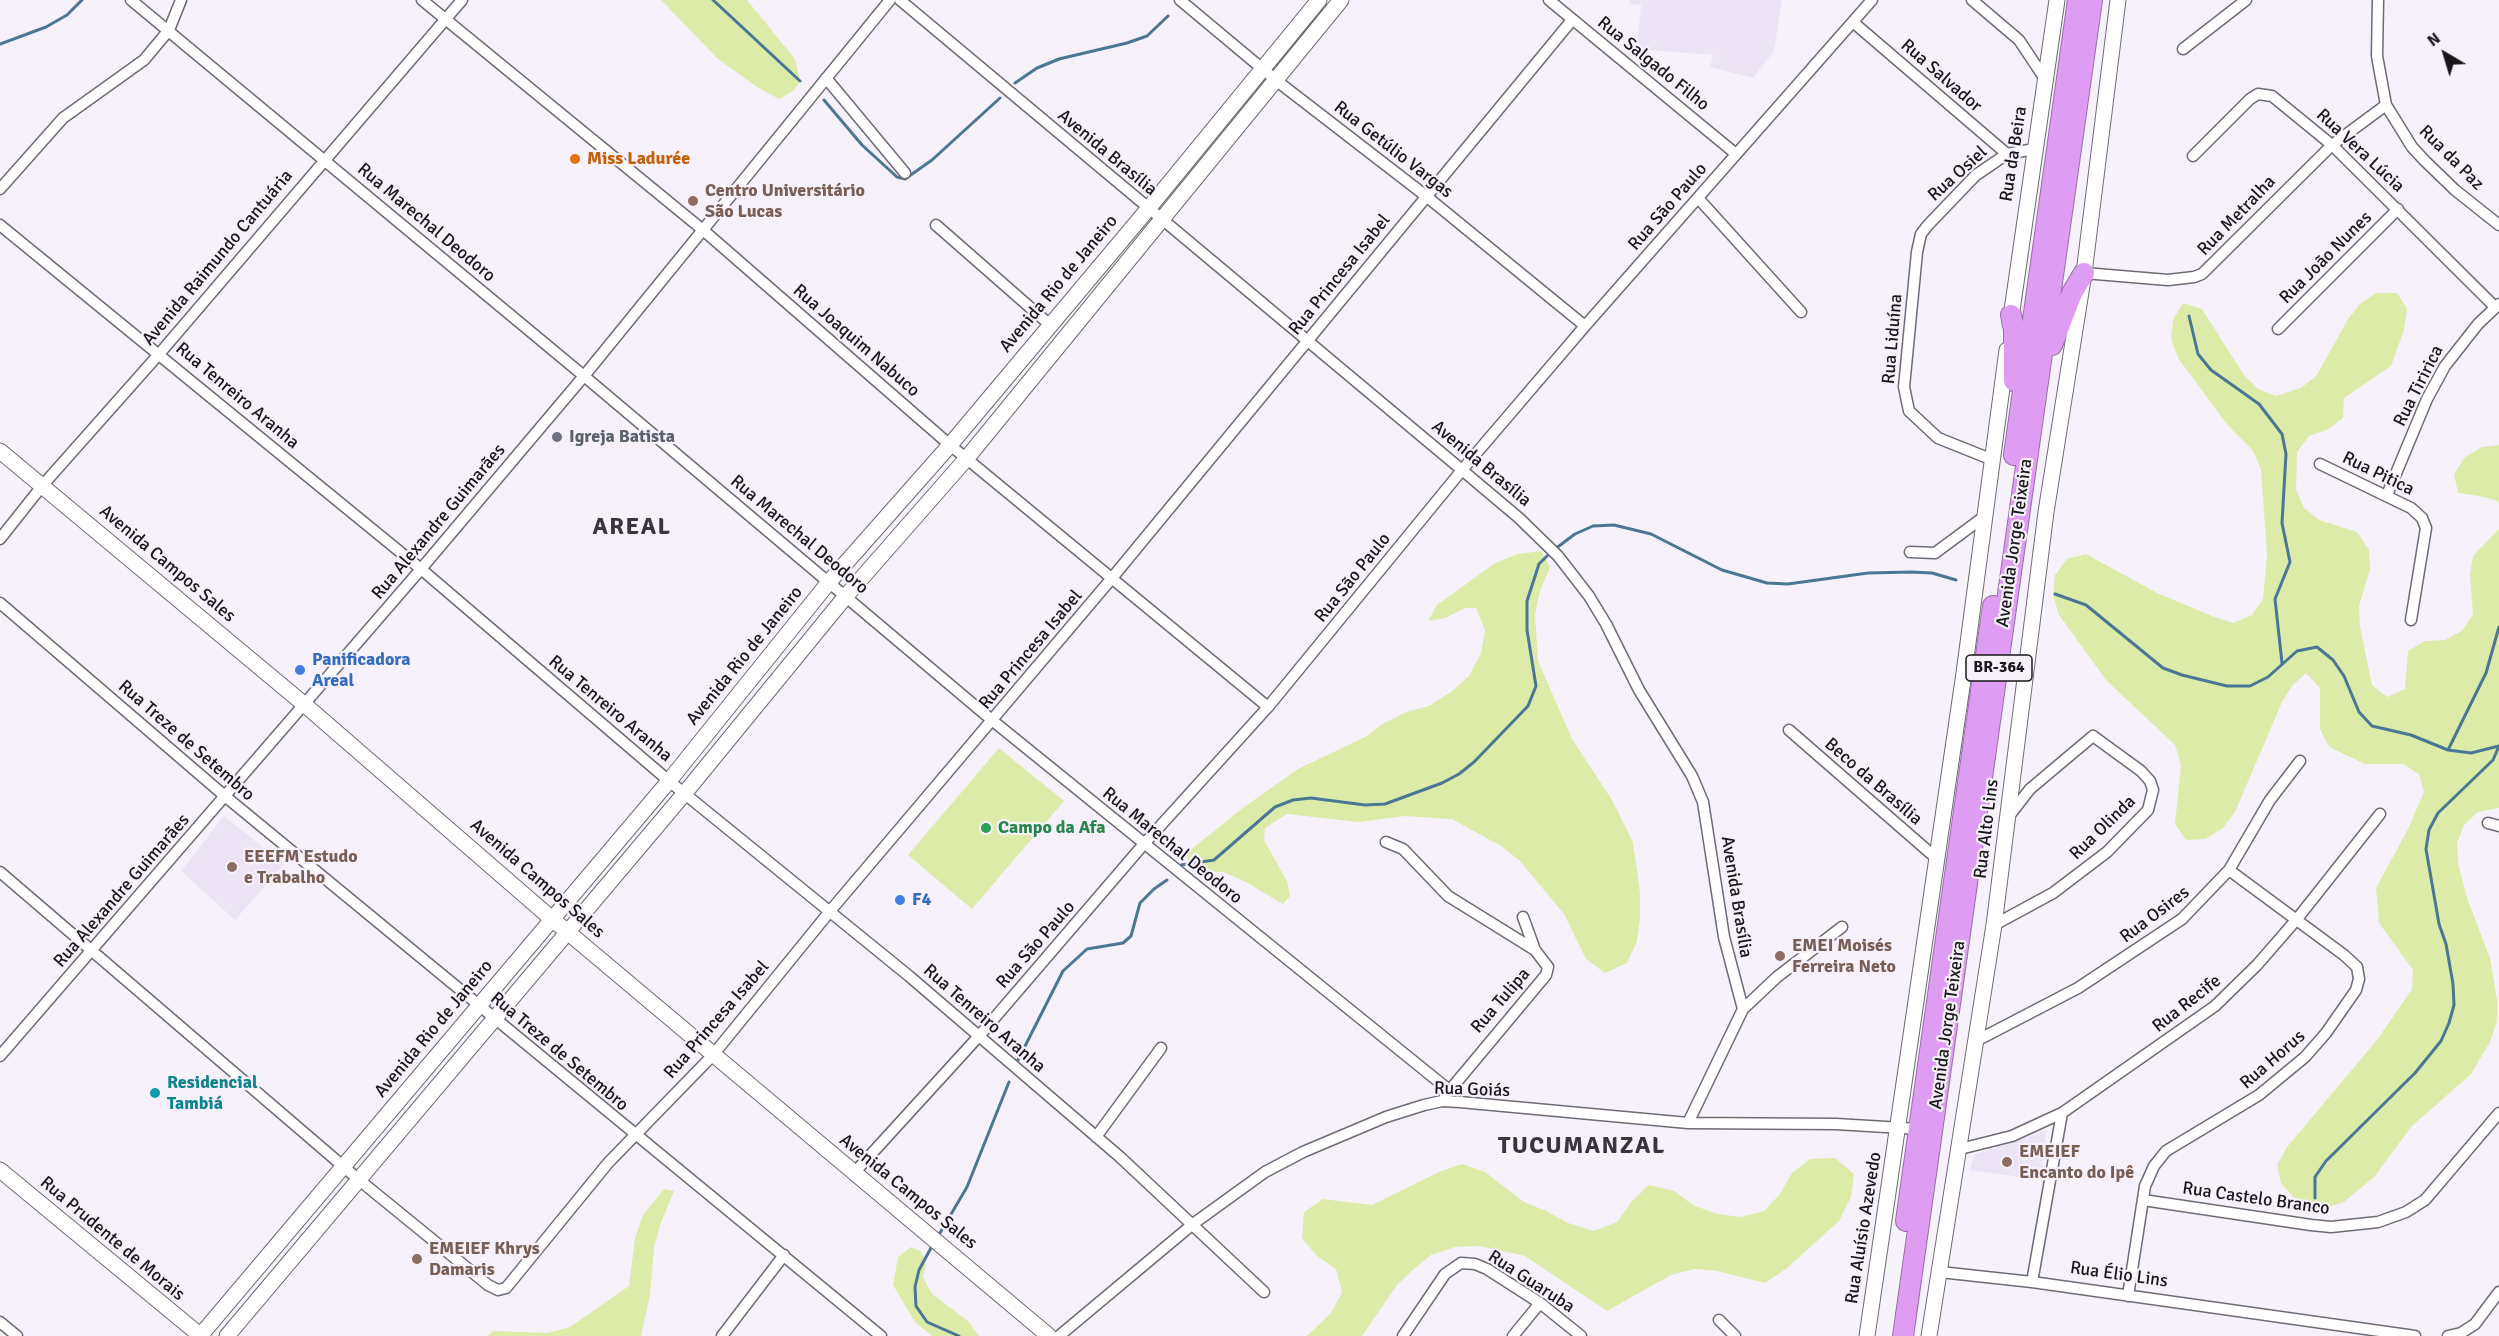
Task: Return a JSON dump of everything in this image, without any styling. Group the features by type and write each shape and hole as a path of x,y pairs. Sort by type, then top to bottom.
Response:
{"highway":[{"name":"Avenida Jorge Teixeira","path":"1891,1336 2078,0"},
{"name":"Avenida Jorge Teixeira","path":"1903,1336 2092,0"},
{"path":"2040,372 2072,292 2084,273"},
{"path":"2011,315 2014,338 2012,472"},
{"path":"1911,1287 1914,1309 1913,1336"}],"main road":[{"name":"Avenida Rio de Janeiro","path":"200,1336 480,1007 669,781 829,582 950,445 1319,0"},
{"path":"227,1336 684,794 846,596 967,458 1341,0"},
{"name":"Rua da Beira","path":"1936,858 1993,460 2034,149 2057,0"},
{"path":"2084,273 2118,0"},
{"name":"Rua Alto Lins","path":"1960,1149 1994,926 2046,512 2084,273"},
{"name":"Avenida Campos Sales","path":"0,450 305,705 713,1055 1049,1336"},
{"name":"Rua Aluísio Azevedo","path":"1867,1336 1936,858"},
{"path":"1929,1336 1960,1149"},
{"name":"Rua Prudente de Morais","path":"0,1170 200,1336"}],"street":[{"name":"Rua Marechal Deodoro","path":"131,0 584,376 993,721 1143,845 1449,1090"},
{"path":"0,189 63,118 144,60 169,30 181,0"},
{"name":"Rua Joaquim Nabuco","path":"422,0 703,230 950,445 1268,707"},
{"name":"Avenida Raimundo Cantuária","path":"0,538 42,486 160,353 462,0"},
{"name":"Rua Alexandre Guimarães","path":"0,1056 226,797 584,376 891,0"},
{"name":"Avenida Brasília","path":"900,0 1462,470 1558,556 1600,615 1639,690 1692,776 1703,802 1724,937 1743,1010"},
{"name":"Rua Getúlio Vargas","path":"1180,0 1262,69 1426,196 1585,326"},
{"name":"Rua São Paulo","path":"854,1173 979,1036 1143,845 1268,707 1462,470 1585,326 1872,0"},
{"path":"1972,0 2019,40 2045,79"},
{"path":"2183,49 2246,0"},
{"name":"Rua da Paz","path":"2378,0 2378,56 2386,105 2412,147 2499,225"},
{"name":"Rua Salgado Filho","path":"1554,1 1572,20 1736,154"},
{"name":"Rua Princesa Isabel","path":"358,1179 488,1285 503,1289 521,1273 576,1203 634,1136 713,1055 831,910 1112,578 1572,20"},
{"name":"Rua Salvador","path":"1854,23 2007,154"},
{"path":"826,78 905,173"},
{"name":"Rua Vera Lúcia","path":"2193,156 2250,99 2264,94 2278,99 2331,145 2497,306"},
{"name":"Rua Metralha","path":"2084,273 2168,280 2194,278 2202,274 2331,145 2386,105"},
{"name":"Rua Osiel","path":"1919,242 1928,225 1976,175 2007,154 2034,149"},
{"path":"1698,198 1801,312"},
{"name":"Rua João Nunes","path":"2278,329 2398,209"},
{"name":"Rua Tenreiro Aranha","path":"0,225 160,353 421,569 684,794 831,910 1096,1137 1193,1224 1263,1292"},
{"path":"936,225 1049,324"},
{"name":"Rua Liduína","path":"1919,242 1904,387 1909,411 1938,438 1993,460"},
{"name":"Rua Tiririca","path":"2387,495 2435,384 2458,347 2497,306"},
{"name":"Rua Pitica","path":"2320,464 2387,495 2419,514 2426,528 2411,620"},
{"path":"1910,552 1935,552 1985,516"},
{"name":"Rua Treze de Setembro","path":"0,603 226,797 634,1136 784,1255 881,1336"},
{"name":"Beco da Brasília","path":"1790,730 1936,858"},
{"name":"Rua Olinda","path":"1994,926 2053,893 2107,852 2148,810 2154,794 2150,781 2141,771 2093,736 2022,797 2007,819"},
{"name":"Rua Osires","path":"1978,1040 2078,987 2160,935 2192,910 2229,870 2270,800 2300,761"},
{"name":"Rua Recife","path":"1960,1149 2002,1139 2062,1113 2215,1006 2257,965 2297,919 2380,814"},
{"path":"2487,823 2499,826"},
{"path":"1386,842 1403,849 1448,896 1535,950"},
{"name":"Rua Horus","path":"2128,1296 2149,1174 2166,1152 2247,1104 2283,1077 2326,1034 2356,990 2359,979 2356,967 2297,919 2229,870"},
{"path":"0,872 358,1179"},
{"name":"Rua Tulipa","path":"1442,1101 1546,975 1546,963 1535,950 1523,917"},
{"path":"1688,1123 1743,1010 1777,977 1842,927"},
{"path":"1096,1137 1161,1048"},
{"name":"Rua Goiás","path":"1059,1336 1193,1224 1265,1172 1303,1152 1386,1117 1442,1101 1688,1123 1899,1126 1919,1129"},
{"path":"2032,1282 2062,1113"},
{"name":"Rua Castelo Branco","path":"2143,1200 2311,1225 2360,1226 2378,1222 2406,1212 2425,1200 2499,1113"},
{"path":"722,1336 784,1255"},
{"name":"Rua Guaruba","path":"1403,1336 1445,1274 1461,1263 1482,1266 1540,1304 1581,1336"},
{"name":"Rua Élio Lins","path":"1940,1272 2032,1282 2415,1336"},
{"path":"2448,1336 2461,1333 2475,1324 2499,1292"},
{"path":"1513,1336 1540,1304"},
{"path":"1719,1320 1735,1336"},
{"path":"0,1322 17,1336"}],"shaded area":[{"path":"1630,0 1782,0 1774,51 1753,78 1710,67 1713,55 1637,49 1641,5 1630,4"},
{"name":"EEEFM Estudo e Trabalho","path":"224,816 284,864 235,920 181,871"},
{"name":"EMEIEF Encanto do Ipê","path":"2046,1131 2041,1180 1970,1170 1974,1155"}],"green space":[{"path":"661,0 747,0 795,59 800,81 793,91 779,99 757,87 718,59"},
{"path":"2376,293 2397,293 2407,309 2404,330 2391,366 2344,398 2343,418 2327,430 2309,436 2297,452 2296,490 2304,508 2319,520 2357,532 2369,550 2370,569 2359,606 2360,627 2372,685 2387,697 2405,689 2408,651 2425,641 2445,640 2462,631 2473,614 2470,575 2473,556 2499,529 2499,808 2478,812 2464,825 2457,843 2458,864 2468,901 2490,958 2497,999 2497,1021 2490,1042 2471,1074 2411,1127 2375,1176 2344,1202 2326,1208 2294,1198 2281,1183 2277,1165 2287,1147 2377,1040 2412,989 2413,970 2379,923 2376,888 2407,831 2424,792 2419,774 2403,764 2365,764 2329,747 2320,729 2320,688 2306,673 2292,686 2282,702 2235,812 2222,829 2205,839 2186,840 2175,824 2181,765 2175,745 2106,680 2059,615 2053,595 2055,575 2067,559 2086,554 2157,593 2212,616 2233,623 2252,615 2263,599 2267,555 2261,469 2253,451 2226,423 2178,358 2171,339 2173,320 2183,303 2202,309 2244,375 2258,389 2276,396 2301,388 2317,375 2348,319 2360,304"},
{"path":"2499,445 2499,504 2498,501 2458,493 2454,474 2465,457 2482,447"},
{"path":"1541,551 1550,567 1540,591 1535,614 1538,661 1572,739 1612,800 1633,842 1640,893 1640,918 1637,941 1627,963 1605,973 1586,959 1564,914 1520,861 1501,846 1452,819 1405,816 1359,822 1287,814 1265,828 1264,840 1287,881 1290,896 1283,904 1244,881 1223,872 1197,871 1188,867 1187,853 1240,810 1298,769 1365,737 1384,723 1406,712 1429,706 1451,692 1469,676 1481,653 1485,630 1476,608 1465,608 1445,618 1428,621 1437,605 1495,563 1518,554"},
{"name":"Campo da Afa","path":"999,748 1064,801 972,909 908,855"},
{"path":"1835,1158 1854,1174 1851,1197 1839,1221 1786,1269 1765,1283 1717,1271 1694,1269 1671,1275 1607,1311 1525,1256 1479,1246 1455,1247 1431,1255 1397,1285 1362,1336 1307,1336 1331,1313 1342,1292 1336,1269 1317,1256 1302,1238 1304,1212 1323,1199 1372,1205 1439,1172 1462,1164 1485,1172 1524,1202 1568,1223 1594,1231 1617,1222 1632,1201 1649,1185 1674,1191 1693,1205 1717,1214 1741,1217 1764,1211 1780,1194 1792,1173 1810,1159"},
{"path":"664,1189 674,1191 660,1225 654,1248 650,1295 641,1336 487,1336 493,1331 548,1333 570,1327 629,1286 635,1238 643,1215"},
{"path":"911,1247 921,1251 926,1265 923,1277 932,1294 968,1321 979,1336 932,1336 915,1322 893,1285 898,1257"}],"waterway":[{"path":"0,44 46,27 67,15 82,0"},
{"path":"713,0 800,81"},
{"path":"1015,83 1037,68 1059,59 1147,36 1168,16"},
{"path":"824,100 862,145 897,177 905,179 932,160 1000,98"},
{"path":"2189,316 2198,354 2211,370 2259,404 2282,434 2286,454 2282,523 2290,562 2275,599 2282,663"},
{"path":"1555,549 1575,534 1593,526 1614,525 1651,534 1722,570 1767,583 1788,584 1868,573 1911,572 1932,573 1956,580"},
{"path":"1181,865 1214,860 1275,807 1293,800 1311,798 1365,805 1385,804 1442,783 1459,774 1474,762 1528,706 1536,686 1527,630 1527,601 1539,564 1550,553"},
{"path":"2055,594 2086,605 2163,668 2182,675 2227,686 2250,686 2268,677 2297,651 2317,647 2333,660 2344,676 2359,712 2372,726 2411,735 2448,750 2471,753 2499,746"},
{"path":"2448,750 2486,673 2499,627"},
{"path":"2315,1198 2315,1177 2326,1161 2415,1073 2441,1041 2449,1023 2454,1005 2453,984 2446,944 2439,924 2426,849 2429,830 2438,813 2493,760 2499,746"},
{"path":"1018,1060 1063,971 1087,949 1123,943 1131,936 1140,903 1167,880"},
{"path":"937,1238 967,1187 1009,1082"},
{"path":"932,1246 919,1270 915,1287 916,1306 927,1322 959,1336"}],"place":[{"name":"Miss Ladurée","path":"575,159"},
{"name":"Centro Universitário São Lucas","path":"693,201"},
{"name":"Igreja Batista","path":"557,437"},
{"name":"Panificadora Areal","path":"300,670"},
{"name":"Campo da Afa","path":"986,828"},
{"name":"EEEFM Estudo e Trabalho","path":"232,867"},
{"name":"F4","path":"900,900"},
{"name":"EMEI Moisés Ferreira Neto","path":"1780,956"},
{"name":"Residencial Tambiá","path":"155,1093"},
{"name":"EMEIEF Encanto do Ipê","path":"2007,1162"},
{"name":"EMEIEF Khrys Damaris","path":"417,1259"}],"district":[{"name":"AREAL","path":"632,528"},
{"name":"TUCUMANZAL","path":"1582,1147"}]}
